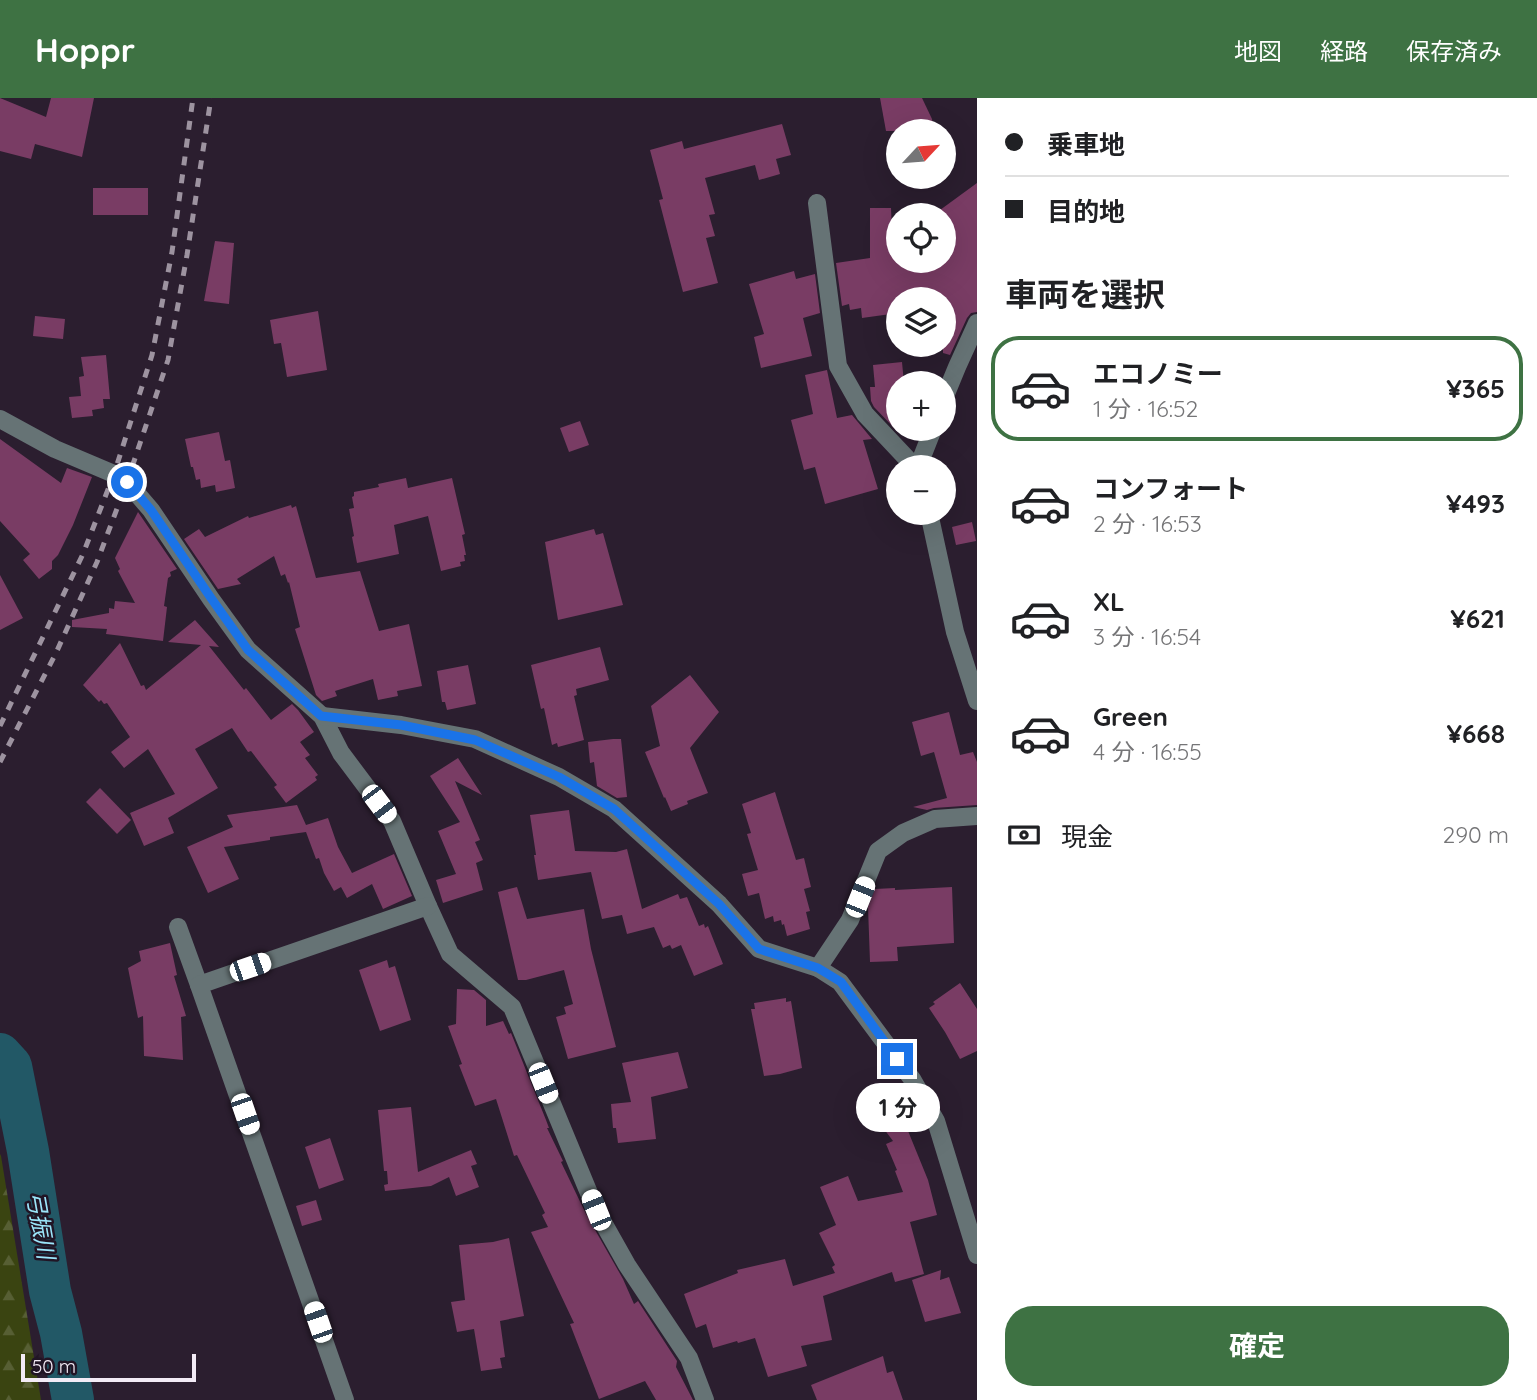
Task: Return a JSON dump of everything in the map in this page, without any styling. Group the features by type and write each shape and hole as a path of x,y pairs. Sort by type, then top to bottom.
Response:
{"street":[{"path":"817,203 838,366 865,414 904,455"},
{"path":"955,371 977,323"},
{"path":"0,419 55,449 127,482 151,510 248,650 321,716 341,753 392,821 450,954 512,1007 596,1210 626,1265 689,1358 705,1400"},
{"path":"932,525 955,632 977,701"},
{"path":"321,716 401,725 475,740 559,777 614,809 719,904 759,949 818,968 841,982 912,1079 936,1121 977,1255"},
{"path":"818,968 850,920 878,851 903,833 935,820 977,816"},
{"path":"199,985 428,906"},
{"path":"178,927 345,1400"}],"green space":[{"path":"0,1154 1,1156 41,1400 0,1400"}],"building":[{"path":"0,98 46,117 51,98 94,98 82,157 35,144 31,159 0,151"},
{"path":"880,98 922,98 932,119 886,119 886,131"},
{"path":"782,124 791,155 776,159 780,174 759,180 755,165 705,178 715,214 709,215 715,236 706,238 718,283 683,292 659,200 663,199 650,150 682,141 684,149"},
{"path":"977,183 977,312 971,313 967,318 956,342 956,287 886,287 886,315 862,318 861,308 850,310 849,304 842,306 836,263 870,258 870,208 886,208 886,273 956,273 956,203 950,203"},
{"path":"93,188 148,188 148,215 93,215"},
{"path":"215,241 234,243 229,304 204,301"},
{"path":"794,271 796,279 815,274 820,313 803,318 812,356 761,368 754,337 764,334 749,284"},
{"path":"318,311 327,370 287,377 281,343 274,344 270,320"},
{"path":"35,316 65,319 63,339 33,336"},
{"path":"106,355 110,399 103,399 104,408 92,410 93,416 72,418 69,397 81,396 79,377 84,376 81,357"},
{"path":"902,362 903,371 886,371 886,420 871,401 870,387 875,387 873,365"},
{"path":"827,370 837,418 852,415 872,439 863,440 878,489 825,504 815,467 804,470 791,420 813,414 805,375"},
{"path":"580,421 589,445 569,452 560,428"},
{"path":"219,432 225,461 230,460 235,488 216,492 215,485 201,488 200,479 196,480 185,439"},
{"path":"0,439 61,483 67,468 92,477 73,525 58,555 52,561 52,569 39,579 23,560 30,554 0,521"},
{"path":"406,478 408,488 452,478 465,534 462,535 466,555 465,561 460,562 461,566 441,571 428,516 394,525 399,554 357,563 349,509 354,508 354,492"},
{"path":"291,505 292,508 296,506 316,578 360,571 379,631 409,624 422,686 397,691 398,696 378,700 373,679 335,691 337,696 322,701 316,695 295,629 300,627 289,582 285,574 281,576 274,556 237,579 241,584 218,589 184,539 199,529 205,537 248,516 249,518"},
{"path":"138,512 177,569 170,572 171,576 168,578 163,641 106,634 107,629 72,627 72,620 109,613 109,608 114,609 115,601 135,603 118,571 120,569 115,558"},
{"path":"972,522 976,541 956,545 952,527"},
{"path":"594,529 596,535 603,533 623,605 558,620 545,542"},
{"path":"0,575 23,618 0,630"},
{"path":"195,620 219,647 209,646 271,720 292,704 298,710 314,732 300,742 310,755 305,758 318,775 315,777 317,780 286,803 274,787 277,785 251,751 248,752 232,728 195,749 218,788 168,818 174,833 144,846 130,813 175,794 148,749 124,768 111,752 130,737 107,703 104,704 101,700 99,702 83,685 120,643 141,686 144,685 146,690 201,645 168,642"},
{"path":"600,647 609,680 576,689 577,695 574,696 584,740 558,747 557,743 552,745 531,665"},
{"path":"468,665 476,704 447,710 445,702 442,702 437,671"},
{"path":"690,675 719,712 690,748 708,793 671,811 645,752 660,746 651,706"},
{"path":"949,712 960,755 973,752 977,762 977,805 927,810 913,807 947,798 934,752 921,756 912,722"},
{"path":"621,739 627,797 617,798 597,786 594,762 590,763 588,742"},
{"path":"458,758 482,795 455,781 480,840 475,842 483,860 476,863 483,890 443,903 436,880 456,874 438,831 460,822 430,776"},
{"path":"100,788 131,820 117,834 86,802"},
{"path":"775,792 796,860 804,858 811,887 804,889 810,911 806,912 810,929 787,936 781,920 774,922 773,916 765,919 759,893 748,896 742,874 758,870 747,834 751,833 742,804"},
{"path":"297,805 306,825 328,818 338,847 352,873 394,854 412,896 383,909 372,884 347,898 341,887 334,891 319,858 316,859 306,832 224,847 239,879 208,893 187,847 233,827 227,815"},
{"path":"569,810 575,851 616,852 627,849 642,909 678,894 680,899 687,897 699,926 708,926 723,964 694,976 681,945 672,949 670,945 663,948 654,927 627,934 622,915 602,919 591,872 538,880 530,815"},
{"path":"517,887 527,919 584,909 591,949 616,1047 568,1059 556,1017 566,1014 564,1007 573,1004 564,970 518,980 498,892"},
{"path":"952,887 954,943 897,947 898,961 870,962 868,907 875,889"},
{"path":"170,943 177,975 174,976 186,1016 181,1017 183,1060 144,1056 143,1016 138,1018 128,968 141,961 139,951"},
{"path":"387,960 389,968 395,966 411,1020 380,1031 359,970"},
{"path":"960,983 977,1009 977,1051 960,1059 929,1008 935,1004 933,1002"},
{"path":"457,989 474,990 486,1000 486,1026 503,1021 509,1034 511,1033 547,1128 563,1161 561,1162 586,1214 634,1304 638,1301 677,1361 676,1367 693,1400 656,1400 645,1381 599,1399 570,1324 574,1323 531,1232 548,1227 542,1215 545,1213 517,1155 514,1156 496,1099 475,1106 459,1065 462,1064 448,1026 456,1024"},
{"path":"786,998 786,1002 791,1001 802,1068 764,1076 751,1009 755,1009 754,1003"},
{"path":"678,1052 688,1088 651,1097 656,1139 618,1143 616,1128 613,1128 611,1104 631,1102 622,1063"},
{"path":"885,1098 906,1126 928,1180 937,1215 910,1222 924,1274 895,1282 892,1272 823,1296 832,1340 801,1346 807,1366 768,1377 755,1338 713,1348 706,1324 696,1328 684,1294 738,1273 737,1270 785,1259 793,1286 835,1273 832,1267 835,1265 819,1233 836,1225 820,1187 848,1176 858,1201 903,1192 886,1144 893,1141 869,1109"},
{"path":"411,1107 418,1172 471,1150 477,1164 471,1166 479,1187 456,1196 449,1177 431,1186 385,1191 384,1185 388,1184 387,1171 384,1171 378,1110"},
{"path":"330,1138 344,1180 319,1189 305,1147"},
{"path":"316,1200 322,1220 302,1226 296,1206"},
{"path":"509,1238 524,1316 500,1321 505,1357 500,1358 502,1368 481,1371 474,1329 457,1332 451,1302 465,1300 459,1245"},
{"path":"941,1270 940,1280 949,1277 961,1313 925,1322 912,1280"},
{"path":"883,1356 887,1373 893,1371 903,1400 817,1400 811,1385"}],"waterway":[{"name":"弓振川","path":"0,1054 11,1066 28,1151 50,1291 73,1400"}],"railway":[{"path":"0,726 83,554 114,474 152,355 172,252 193,98"},
{"path":"0,762 56,653 97,562 168,360 211,98"}],"route":[{"path":"127,482 151,510 248,650 321,716 401,725 475,740 559,777 614,809 719,904 759,949 818,968 841,982 897,1059"}]}
